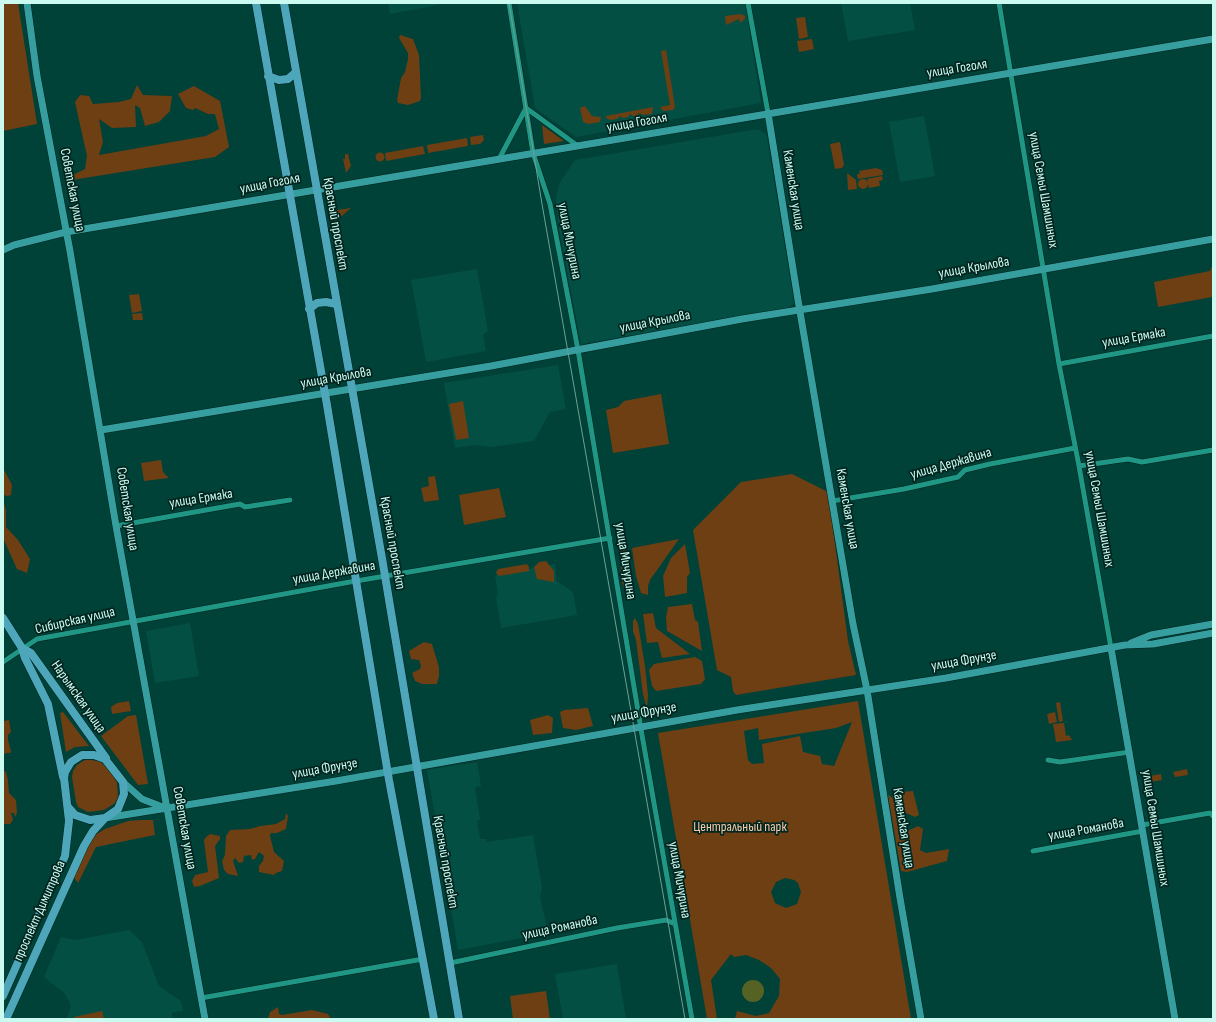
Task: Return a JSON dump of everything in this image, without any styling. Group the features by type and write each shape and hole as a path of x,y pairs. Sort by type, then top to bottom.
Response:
{"main road":[{"path":"256,3 325,394 388,771 434,1019"},
{"name":"Красный проспект","path":"284,3 385,576 459,1019"},
{"path":"268,76 279,80 288,79 296,72"},
{"path":"309,309 317,303 326,302 336,304"},
{"name":"Нарымская улица","path":"3,618 22,648 25,658 48,704 64,778"},
{"name":"Нарымская улица","path":"22,648 31,653 110,764"},
{"path":"88,754 100,756 110,764 123,782 124,794 120,804 114,812 105,818 95,820 85,819 75,815 68,807 64,778 65,772 71,762 82,755 88,754"},
{"name":"проспект Димитрова","path":"3,996 65,856 68,835 68,807"},
{"name":"проспект Димитрова","path":"6,1019 84,846 93,831 105,818"}],"street":[{"name":"Советская улица","path":"27,3 38,76 101,430 116,526 205,1019"},
{"name":"улица Мичурина","path":"509,3 533,153 550,204 578,350 641,727 692,1019"},
{"name":"Каменская улица","path":"748,3 768,113 832,501 867,690 921,1019"},
{"name":"улица Семьи Шамшиных","path":"999,3 1059,364 1075,448 1080,466 1175,1019"},
{"name":"улица Гоголя","path":"3,250 14,245 66,232 290,193 1213,39"},
{"path":"499,159 526,108 578,146"},
{"name":"улица Крылова","path":"101,430 325,394 578,350 742,319 800,311 1213,240"},
{"name":"улица Ермака","path":"1059,364 1213,336"},
{"name":"улица Державина","path":"832,501 904,489 958,477 966,470 990,464 1075,448"},
{"path":"1080,466 1128,458 1142,462 1213,450"},
{"name":"улица Ермака","path":"116,526 240,504 245,506 290,500"},
{"name":"улица Державина","path":"133,620 610,538"},
{"name":"Сибирская улица","path":"3,662 37,639 133,620"},
{"name":"улица Фрунзе","path":"105,818 168,809 641,727 956,676 1111,648 1125,645 1151,635 1213,624"},
{"name":"улица Фрунзе","path":"1125,645 1153,644 1213,633"},
{"path":"1048,760 1060,762 1130,752"},
{"path":"123,782 142,799 168,809"},
{"name":"улица Романова","path":"1032,851 1210,813 1213,816"},
{"name":"улица Романова","path":"450,963 617,928 666,920 675,924"},
{"path":"201,998 423,959"}],"shaded area":[{"path":"388,3 448,3 390,14"},
{"path":"517,3 745,3 761,103 576,137 535,108"},
{"path":"841,3 910,3 915,30 848,41"},
{"path":"924,116 935,176 900,182 889,122"},
{"path":"758,129 766,134 767,138 794,303 788,308 581,344 559,229 556,200 559,184 575,160"},
{"path":"477,269 488,331 483,335 486,351 426,362 411,280"},
{"path":"558,365 566,409 550,412 534,441 492,447 475,445 455,448 444,383"},
{"path":"555,564 557,581 573,592 577,615 501,628 496,597 498,594 495,575"},
{"path":"190,623 199,676 155,683 146,631"},
{"path":"477,762 481,786 475,787 480,820 477,821 480,839 486,839 487,842 533,835 542,888 540,897 548,933 458,950 427,770"},
{"path":"129,930 142,942 159,986 181,1001 183,1011 172,1013 173,1019 66,1019 71,1006 65,994 44,977 61,937 76,940"},
{"path":"617,964 626,1019 563,1019 555,974"},
{"path":"753,980 761,983 764,991 761,999 753,1002 745,999 742,991 745,983"}],"green space":[{"path":"3,3 18,3 37,124 3,131"},
{"path":"741,14 745,16 745,19 740,23 739,19 726,25 725,16"},
{"path":"805,17 808,37 799,39 796,18"},
{"path":"400,35 413,39 419,55 421,98 420,101 408,105 398,103 397,100 401,78 405,72 408,59 408,53 399,38"},
{"path":"812,39 814,49 799,52 797,41"},
{"path":"666,50 675,107 673,110 663,111 660,107 670,105 661,51"},
{"path":"137,85 143,95 172,96 170,111 159,122 145,126 140,108 135,105 136,127 112,128 99,119 103,142 99,155 206,136 219,129 215,114 208,114 195,108 193,110 186,108 178,94 194,86 220,101 229,147 215,157 72,180 73,175 85,169 87,156 75,102 80,95 89,96 93,104 119,102 131,99"},
{"path":"585,106 592,116 601,117 600,122 589,124 583,122 580,108"},
{"path":"653,107 652,114 643,115 639,113 637,116 633,116 630,114 628,117 623,118 620,116 617,119 610,120 606,118 606,116"},
{"path":"542,125 564,141 544,144"},
{"path":"483,135 484,140 480,144 471,145 470,137"},
{"path":"467,138 468,146 428,153 427,145"},
{"path":"840,142 844,165 842,168 835,169 830,144"},
{"path":"423,146 425,154 386,161 385,153"},
{"path":"378,153 382,153 384,157 382,161 378,161 376,159 376,155"},
{"path":"345,154 348,154 351,166 346,173 343,159 345,159"},
{"path":"876,168 882,170 883,175 858,179 857,174 860,174 859,171"},
{"path":"847,173 856,180 857,189 848,190"},
{"path":"882,176 883,180 879,181 880,186 869,188 867,179"},
{"path":"863,179 868,184 863,189 858,184"},
{"path":"351,208 336,221 332,222 332,216 337,210"},
{"path":"1213,264 1212,297 1158,307 1154,282 1210,271"},
{"path":"139,294 142,311 132,313 129,295"},
{"path":"142,313 143,320 133,320 132,314"},
{"path":"661,394 669,444 613,453 606,410 618,407 624,401"},
{"path":"463,401 469,438 456,440 449,404"},
{"path":"161,460 163,472 169,478 144,481 141,463"},
{"path":"3,468 12,485 11,495 8,496 3,495"},
{"path":"792,474 828,492 848,641 856,675 736,695 733,691 731,677 717,670 693,530 741,482"},
{"path":"435,476 439,500 424,502 421,488 429,486 428,477"},
{"path":"499,488 506,517 464,525 459,495"},
{"path":"3,500 6,510 6,527 18,540 30,559 27,573 17,569 3,538"},
{"path":"679,539 650,580 648,595 641,593 636,576 632,548"},
{"path":"620,544 624,545 625,547 631,584 630,593 623,586 622,582"},
{"path":"685,544 690,573 687,577 687,593 665,597 663,576 671,558"},
{"path":"546,561 554,571 554,582 537,579 534,567 539,562"},
{"path":"527,564 529,571 499,576 496,573 498,569"},
{"path":"692,604 695,620 698,622 702,651 667,631 666,617 668,607"},
{"path":"653,613 656,628 690,654 662,658 658,642 647,643 643,614"},
{"path":"635,618 638,624 645,666 648,695 647,709 643,694 636,640 633,631 633,621"},
{"path":"424,642 432,644 439,667 437,684 422,684 415,681 412,673 420,669 421,666 419,660 411,659 409,651"},
{"path":"695,657 702,661 705,679 701,684 656,691 652,686 649,670 654,664"},
{"path":"129,701 131,711 112,714 111,707 117,703"},
{"name":"Центральный парк","path":"858,701 911,1019 735,1019 737,1011 756,1016 769,1013 779,996 780,979 771,968 759,960 746,955 734,957 731,954 711,980 717,1019 707,1019 658,733","holes":["852,722 834,766 822,764 820,756 803,752 800,736 762,744 764,763 752,764 748,760 744,731 758,728 759,740 836,728","785,878 794,880 798,883 801,892 797,904 786,908 775,903 771,892 776,882"]},
{"path":"1060,702 1063,721 1059,722 1056,703"},
{"path":"588,708 593,726 576,730 563,728 560,712 564,710"},
{"path":"63,712 89,746 75,747 66,752 60,713"},
{"path":"1055,712 1057,722 1049,724 1047,714"},
{"path":"136,715 148,784 138,785 101,736 128,716"},
{"path":"548,715 553,718 552,733 533,735 530,720"},
{"path":"9,720 11,732 8,735 8,740 11,751 10,753 3,755 3,721"},
{"path":"1064,723 1066,736 1069,735 1072,740 1056,742 1053,724"},
{"path":"85,760 101,762 112,773 117,783 118,797 115,803 104,810 88,812 78,807 76,802 72,777 73,771 77,765"},
{"path":"1187,769 1188,775 1175,777 1173,772"},
{"path":"3,770 6,772 9,793 16,800 17,813 15,817 14,813 11,813 13,820 10,824 3,824"},
{"path":"1161,774 1162,780 1145,783 1144,777"},
{"path":"913,791 919,815 915,817 897,809 901,834 918,826 923,829 920,850 926,853 949,849 947,861 907,872 901,871 888,795 902,803 901,792"},
{"path":"286,813 288,816 286,829 277,833 271,833 270,836 274,852 284,861 282,871 274,875 259,872 259,866 263,861 264,856 259,852 255,859 252,860 251,855 244,856 243,862 239,863 235,858 233,861 238,876 228,874 224,870 222,861 225,855 226,836 230,830 250,829 276,824 285,819"},
{"path":"153,820 155,835 96,847 78,883 73,876 85,847 95,835 105,829 128,821"},
{"path":"210,834 220,836 220,839 215,846 219,878 194,887 192,881 195,875 208,872 204,841"},
{"path":"546,991 550,1019 513,1019 510,996"},
{"path":"278,1007 279,1014 282,1015 312,1010 328,1014 331,1019 268,1019 270,1012"},
{"path":"102,1011 104,1019 74,1019 74,1017"}],"tram line":[{"path":"509,3 542,204 685,1019"}]}
